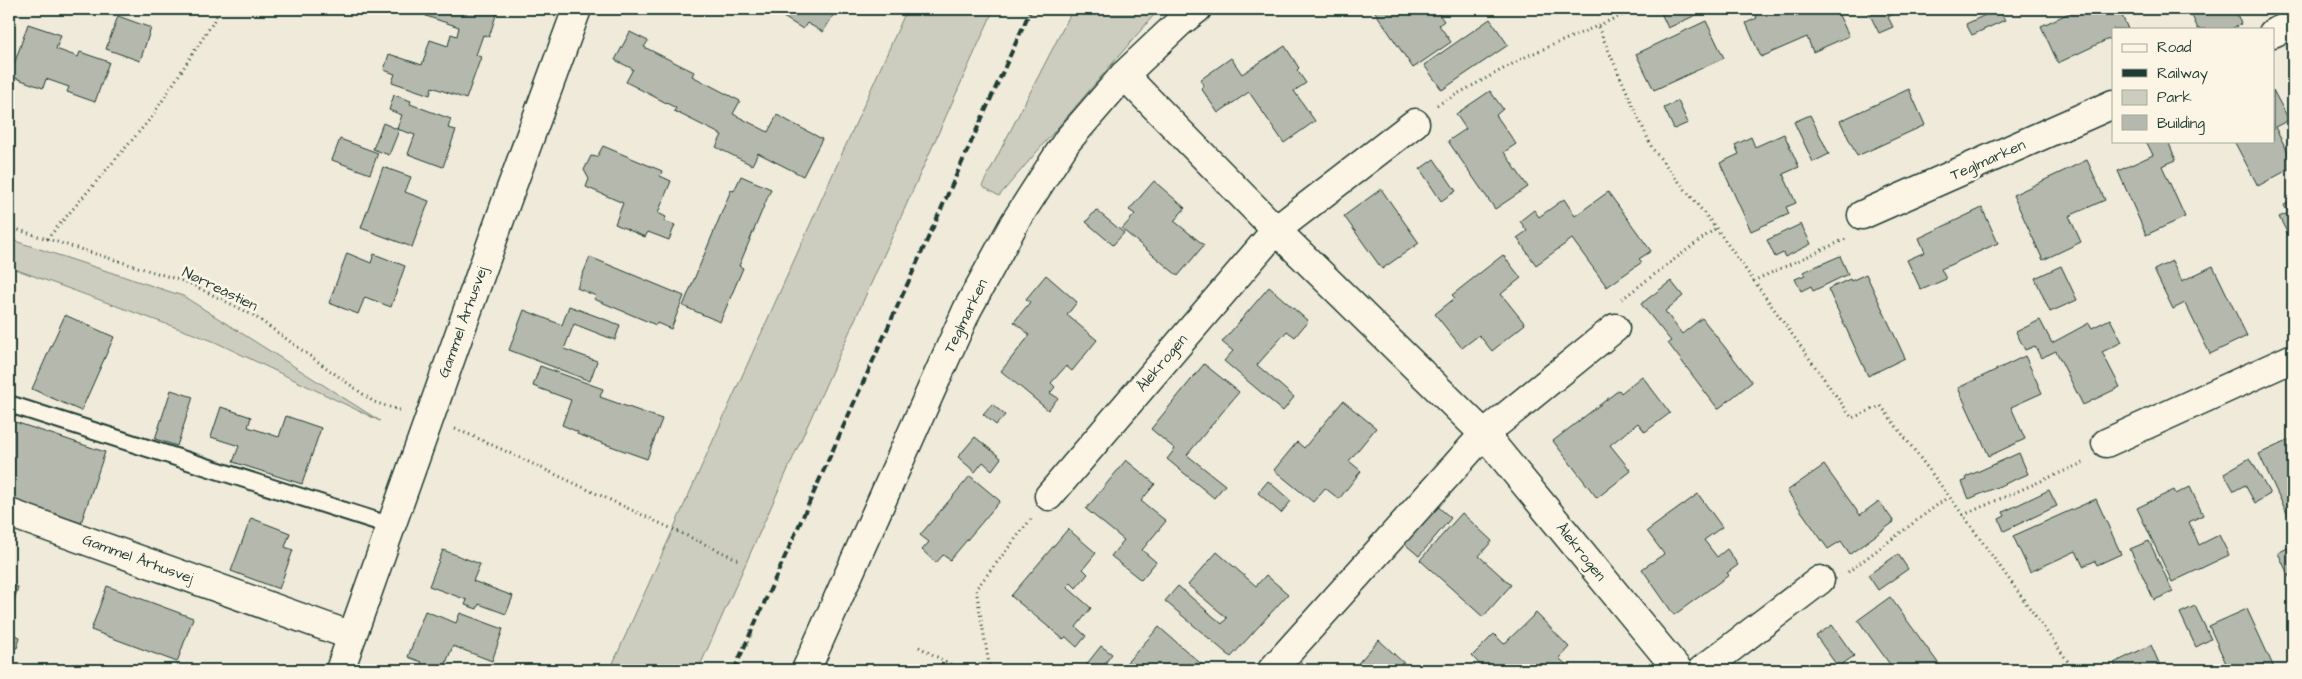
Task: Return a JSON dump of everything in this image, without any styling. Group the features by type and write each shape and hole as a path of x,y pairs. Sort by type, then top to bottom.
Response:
{"street":[{"name":"Gammel Århusvej","path":"340,670 508,194 577,9"},
{"name":"Teglmarken","path":"806,670 967,310 1015,222 1067,141 1124,75 1179,23 1197,9"},
{"path":"2274,33 2293,24"},
{"name":"Ålekrogen","path":"1124,75 1276,230 1484,434 1678,670"},
{"name":"Teglmarken","path":"1862,216 2112,104"},
{"name":"Ålekrogen","path":"1048,496 1276,230 1415,123"},
{"path":"1272,670 1484,434 1615,328"},
{"path":"2106,443 2293,358"},
{"name":"Gammel Århusvej","path":"9,513 352,636"},
{"path":"1702,670 1820,580"}],"lane":[{"path":"9,404 392,526"}],"path":[{"path":"47,239 151,118 220,9"},
{"path":"1415,123 1423,112 1526,56 1637,9"},
{"path":"1598,27 1652,148 1716,228 1852,418 1881,406 2074,670"},
{"path":"1753,281 1848,238 1862,216"},
{"name":"Nørreåstien","path":"9,227 189,283 253,315 374,402"},
{"path":"1615,328 1618,302 1716,228"},
{"path":"473,436 740,561"},
{"path":"1963,516 2088,460 2106,443"},
{"path":"990,670 976,590 1048,496"},
{"path":"1820,580 1837,580 1948,497"},
{"path":"919,647 961,670"}],"green space":[{"path":"907,9 994,9 698,670 610,670"},
{"path":"1073,9 1159,9 999,196 982,186"},
{"path":"9,239 183,296 380,421 213,341 9,267"}],"building":[{"path":"428,9 498,9 489,37 483,35 476,55 481,57 466,99 432,87 430,95 392,82 395,74 384,70 389,54 422,65 430,40 448,46 451,34 457,36 459,27 426,16"},
{"path":"770,9 837,9 823,32 807,23 803,29"},
{"path":"1373,9 1435,9 1444,21 1439,25 1451,42 1413,68"},
{"path":"1670,9 1709,9 1668,28 1661,13"},
{"path":"1770,9 1836,9 1849,36 1813,52 1807,37 1761,57 1746,23 1757,18 1756,15"},
{"path":"1867,9 1903,9 1888,17 1893,27 1879,33"},
{"path":"1998,9 2005,20 1972,35 1966,24"},
{"path":"2078,9 2119,9 2128,28 2112,28 2112,37 2058,63 2041,26"},
{"path":"2189,9 2235,9 2241,24 2233,28 2198,28"},
{"path":"118,16 151,28 140,61 106,49"},
{"path":"1490,19 1508,45 1442,90 1424,65"},
{"path":"1706,21 1724,58 1654,90 1636,54"},
{"path":"28,24 61,35 56,49 78,57 80,52 109,62 95,102 67,92 69,87 46,79 43,88 10,76"},
{"path":"630,32 648,41 644,47 694,72 692,76 740,101 733,114 768,132 777,115 822,139 803,176 758,153 752,165 716,147 722,135 674,111 676,108 626,82 633,69 615,60"},
{"path":"1285,46 1306,83 1294,91 1315,121 1284,143 1249,92 1218,113 1201,88 1204,86 1200,80 1231,58 1242,74"},
{"path":"1909,89 1925,125 1857,156 1840,121"},
{"path":"1490,91 1503,109 1496,115 1516,144 1504,152 1528,187 1495,209 1448,141 1466,129 1456,114"},
{"path":"2274,92 2289,120 2275,127 2293,162 2293,167 2258,186 2235,142 2274,142"},
{"path":"394,95 411,101 410,104 451,119 448,128 456,130 443,167 408,154 415,135 397,129 402,115 389,110"},
{"path":"1678,101 1688,123 1674,129 1664,108"},
{"path":"1810,115 1829,154 1813,162 1794,122"},
{"path":"383,123 399,130 389,155 373,149"},
{"path":"1784,134 1799,167 1783,174 1796,203 1786,207 1789,214 1751,231 1720,163 1739,154 1735,145 1751,137 1755,147"},
{"path":"340,139 378,153 370,174 332,160"},
{"path":"2146,142 2168,142 2176,160 2162,166 2185,217 2146,235 2118,171 2153,155"},
{"path":"603,146 662,171 660,176 671,181 658,213 666,217 664,221 675,225 669,240 648,232 645,237 615,224 623,203 586,187 589,179 584,170 591,156 597,157"},
{"path":"1434,159 1456,191 1441,201 1420,169"},
{"path":"2087,160 2105,200 2069,216 2081,242 2043,260 2013,195"},
{"path":"383,167 411,177 405,192 429,201 412,247 361,228"},
{"path":"741,176 771,189 739,266 743,268 720,322 683,306 731,190 734,191"},
{"path":"1154,181 1185,208 1174,221 1204,245 1178,276 1122,229 1135,214 1129,210"},
{"path":"1381,189 1419,243 1382,269 1344,216"},
{"path":"1608,192 1651,251 1639,259 1642,262 1607,287 1572,239 1536,265 1517,238 1527,231 1520,221 1534,210 1539,217 1564,199 1575,216"},
{"path":"2293,201 2293,239 2291,240 2279,217 2288,213 2284,205"},
{"path":"1982,208 1998,243 1941,269 1946,279 1921,290 1907,260 1925,252 1919,238"},
{"path":"1096,210 1124,233 1113,245 1086,222"},
{"path":"1801,224 1811,244 1785,257 1783,253 1775,257 1767,240"},
{"path":"347,253 371,263 374,254 405,266 391,307 365,297 358,314 329,303"},
{"path":"1503,255 1521,278 1501,294 1525,324 1492,351 1479,335 1462,348 1435,314 1455,298 1452,295"},
{"path":"1840,256 1848,274 1813,291 1811,286 1801,291 1795,279 1805,275 1803,272"},
{"path":"590,257 684,296 671,329 657,323 656,325 594,299 596,296 577,288"},
{"path":"2172,261 2182,281 2213,266 2247,336 2210,354 2185,303 2173,309 2154,270"},
{"path":"2061,266 2077,300 2050,312 2035,278"},
{"path":"1866,274 1905,358 1868,376 1828,289"},
{"path":"1046,275 1077,302 1067,315 1097,340 1072,371 1066,366 1051,383 1055,387 1050,393 1058,398 1048,410 1001,371 1030,335 1014,322 1030,302 1026,299"},
{"path":"1671,281 1683,296 1665,311 1682,334 1702,318 1752,382 1718,409 1668,343 1671,341 1641,304"},
{"path":"1269,287 1308,321 1295,337 1287,331 1257,365 1294,397 1283,411 1224,361 1233,351 1222,342"},
{"path":"569,306 620,325 615,340 574,324 564,349 597,361 590,381 509,350 524,310 562,325"},
{"path":"65,315 114,337 81,411 32,389"},
{"path":"2110,319 2122,342 2102,352 2120,387 2083,405 2056,351 2041,358 2035,346 2025,350 2016,332 2040,320 2052,343 2089,323 2092,328"},
{"path":"2025,356 2042,393 2011,407 2025,439 1989,456 1958,388"},
{"path":"1204,364 1239,392 1187,455 1225,485 1214,498 1167,459 1175,449 1151,429"},
{"path":"540,366 603,389 600,397 662,419 647,459 577,434 578,432 562,425 571,400 533,386"},
{"path":"1642,376 1670,413 1645,432 1638,423 1610,445 1631,471 1597,498 1553,441 1619,390 1621,393"},
{"path":"171,390 193,397 177,446 155,439"},
{"path":"1343,401 1376,428 1349,461 1361,471 1339,499 1325,488 1313,502 1274,470 1297,442 1304,448"},
{"path":"992,404 1005,415 996,425 983,414"},
{"path":"221,407 251,417 248,427 279,437 286,416 321,428 302,484 233,462 239,446 211,437"},
{"path":"9,420 105,452 81,523 9,499"},
{"path":"975,437 1001,458 992,470 983,462 975,472 958,457"},
{"path":"2293,438 2293,526 2259,454"},
{"path":"2019,453 2028,474 1969,499 1962,482 1967,480 1966,477"},
{"path":"2250,458 2270,494 2255,503 2245,485 2234,491 2224,473"},
{"path":"1126,460 1155,484 1141,501 1166,521 1142,550 1156,562 1141,580 1111,556 1124,540 1086,509"},
{"path":"1824,465 1860,515 1879,501 1894,522 1850,554 1841,541 1828,549 1787,491"},
{"path":"970,476 1000,501 950,560 943,555 936,563 922,550 929,542 920,535"},
{"path":"1268,481 1291,501 1281,513 1258,493"},
{"path":"2190,487 2203,515 2189,522 2199,545 2219,535 2229,555 2172,582 2137,508 2174,490 2176,494"},
{"path":"2049,490 2057,506 2004,531 1999,519 2005,516 2003,512"},
{"path":"1698,494 1722,527 1704,540 1717,557 1727,549 1738,565 1727,573 1729,575 1674,615 1642,569 1664,554 1647,531"},
{"path":"2096,499 2121,554 2097,565 2095,561 2083,566 2076,551 2030,572 2013,536"},
{"path":"1436,505 1451,518 1419,556 1400,540"},
{"path":"1462,513 1492,541 1479,556 1511,585 1483,617 1420,560"},
{"path":"251,518 290,533 285,547 293,550 279,589 231,571"},
{"path":"1068,529 1096,553 1083,569 1088,574 1076,588 1071,583 1067,587 1091,608 1076,627 1086,636 1077,647 1066,637 1063,639 1011,596"},
{"path":"2149,541 2173,592 2154,600 2130,549"},
{"path":"2293,545 2293,585 2278,553"},
{"path":"443,550 480,564 473,581 513,596 506,614 479,604 477,609 465,605 467,600 429,586"},
{"path":"1217,552 1256,586 1266,575 1288,594 1231,657 1165,601 1178,586 1222,624 1227,618 1188,585"},
{"path":"1898,554 1908,569 1878,590 1868,575"},
{"path":"9,584 18,587 9,617"},
{"path":"107,586 193,618 177,662 91,630"},
{"path":"1890,597 1941,667 1936,670 1894,670 1858,620"},
{"path":"2195,606 2211,639 2196,647 2180,613"},
{"path":"2247,609 2275,670 2229,670 2209,626"},
{"path":"425,611 456,623 460,613 503,629 492,661 453,646 443,670 418,670 422,662 408,657"},
{"path":"1536,613 1569,647 1559,658 1572,670 1516,670 1511,665 1506,670 1485,670 1472,656 1494,634 1504,644"},
{"path":"1832,625 1854,656 1838,667 1816,636"},
{"path":"1159,627 1207,669 1120,670"},
{"path":"9,633 20,637 17,648 9,645"},
{"path":"1379,640 1408,667 1406,670 1352,670"},
{"path":"2151,645 2162,670 2117,670 2114,663"},
{"path":"1101,646 1112,654 1100,670 1093,670 1086,665"}],"railway":[{"path":"734,670 1031,9"}]}
